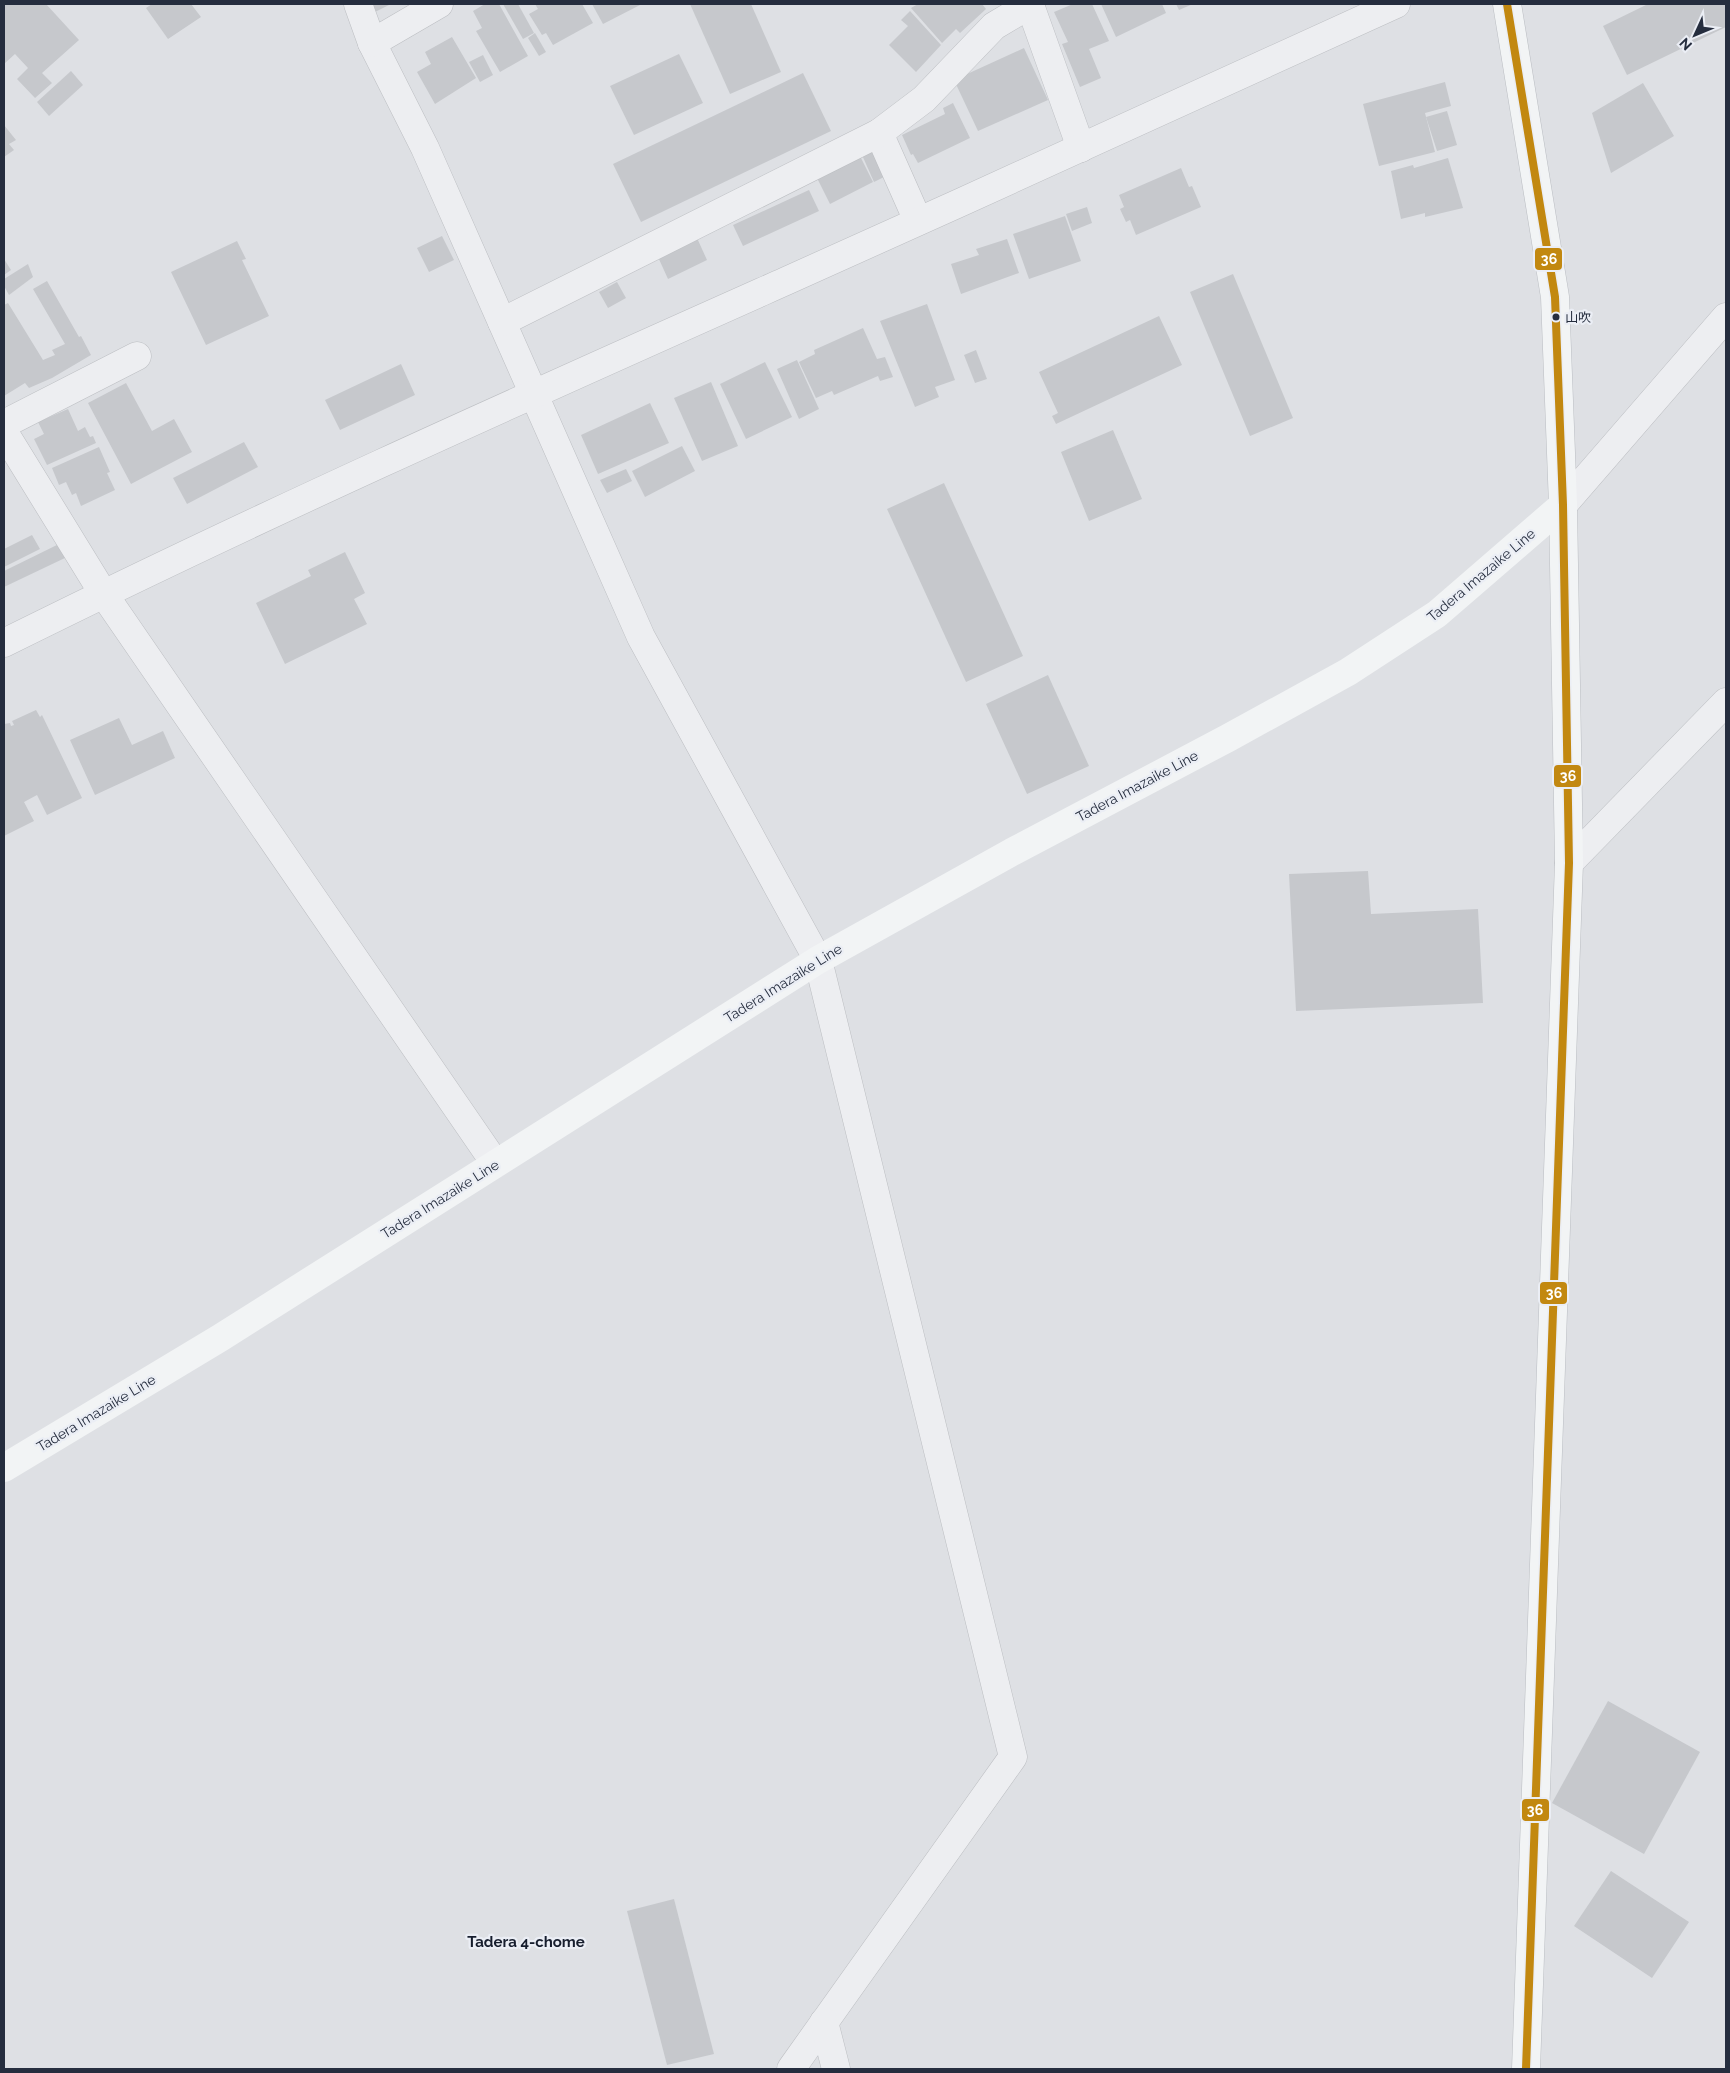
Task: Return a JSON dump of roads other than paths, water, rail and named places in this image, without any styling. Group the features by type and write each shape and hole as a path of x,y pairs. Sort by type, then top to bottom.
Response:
{"main road":[{"path":"1507,4 1555,297 1563,505 1569,863 1526,2069"},
{"name":"Tadera Imazaike Line","path":"4,1468 220,1338 818,960 1012,852 1228,738 1348,672 1437,614 1563,505"}],"street":[{"path":"358,4 372,43 425,148 640,636 818,960 1013,1757 791,2069"},
{"path":"372,43 439,4"},
{"path":"502,322 879,133 924,99 994,26 1031,4 1081,148"},
{"path":"4,643 104,593 532,393 1081,148 1396,4"},
{"path":"879,133 918,221"},
{"path":"1563,505 1726,317"},
{"path":"4,424 137,356"},
{"path":"4,432 104,593 496,1163"},
{"path":"1569,863 1726,702"},
{"path":"824,2022 836,2069"}],"place":[{"name":"山吹","path":"1556,317"}],"district":[{"name":"Tadera 4-chome","path":"526,1942"}]}
